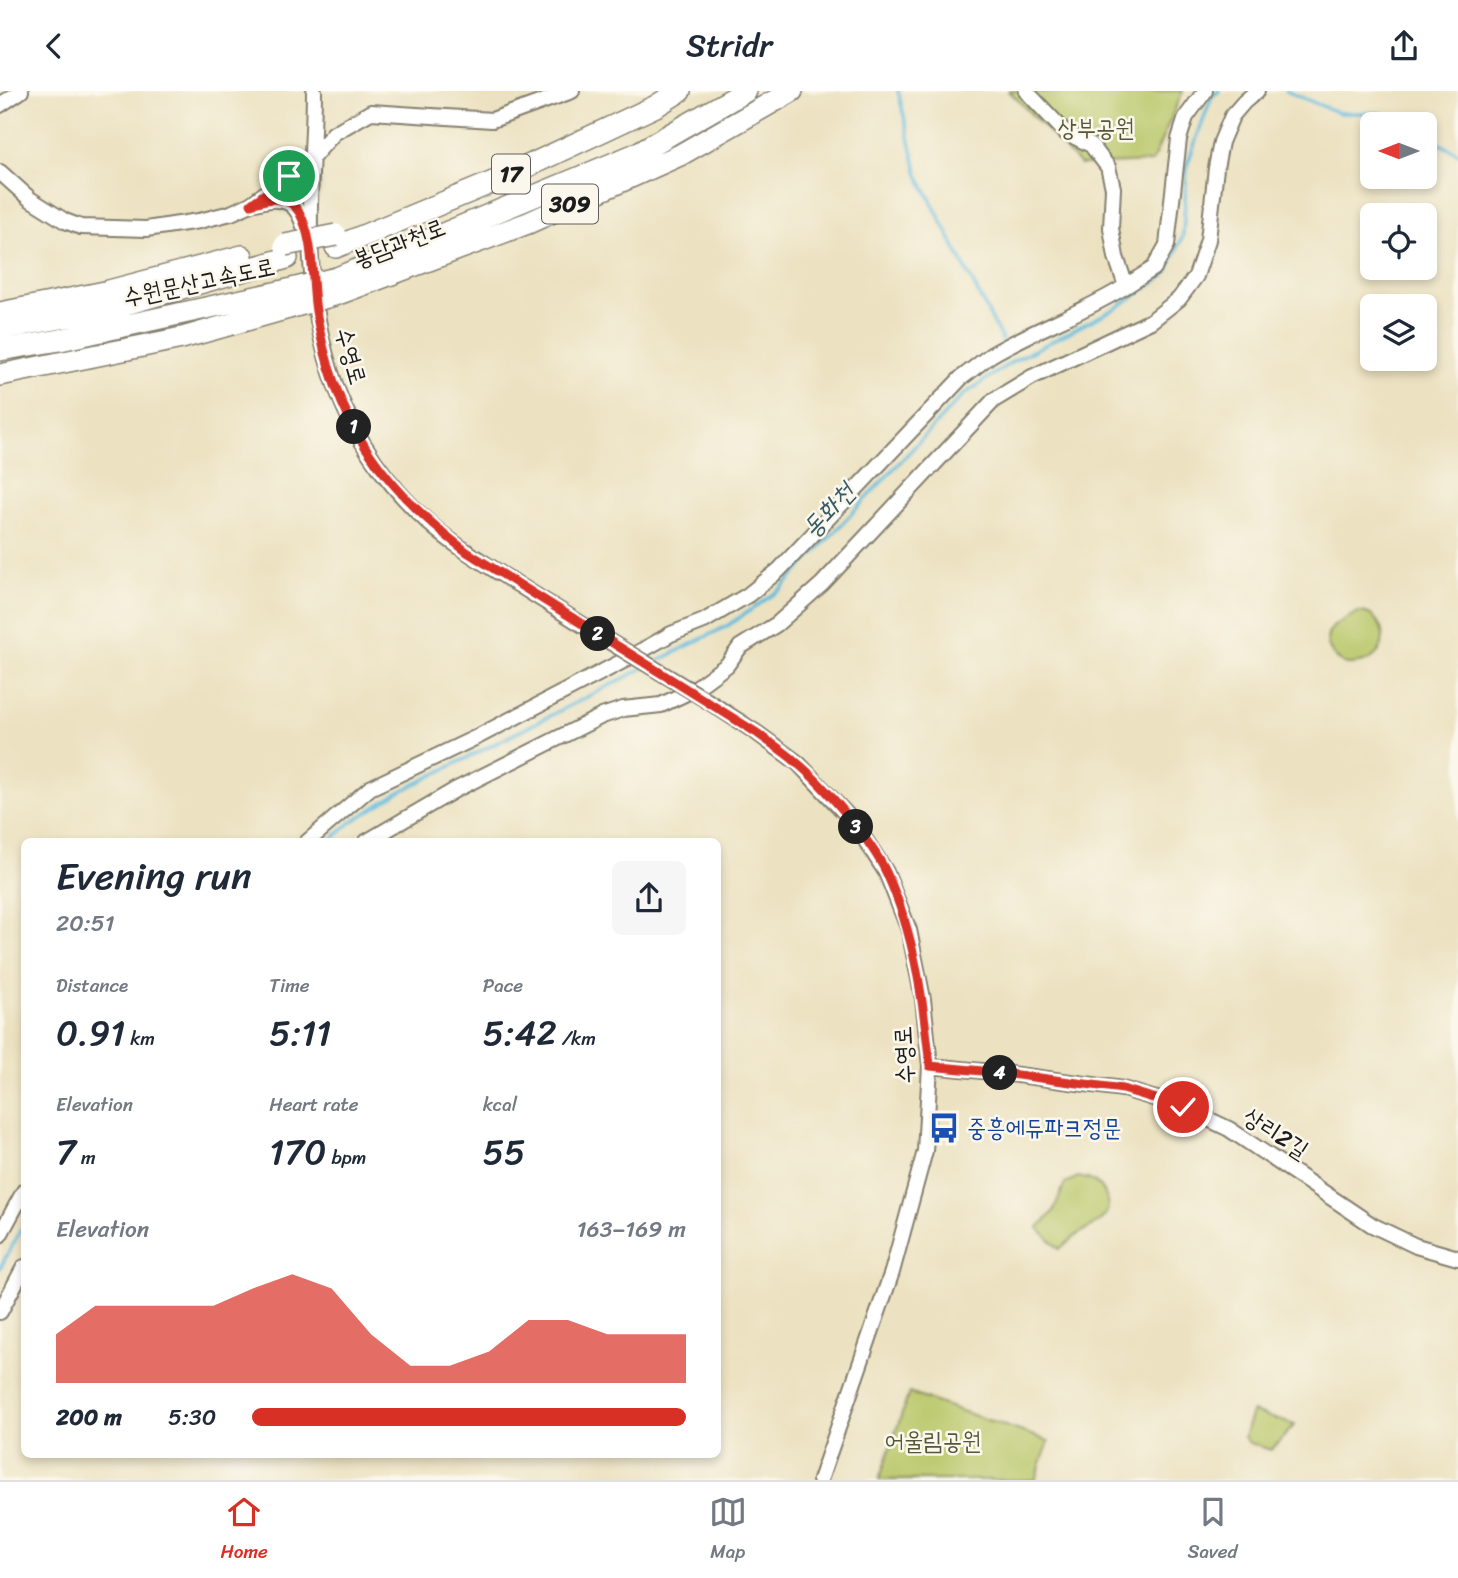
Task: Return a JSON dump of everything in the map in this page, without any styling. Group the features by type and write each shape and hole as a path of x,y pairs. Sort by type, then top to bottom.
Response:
{"highway":[{"name":"봉담과천로","path":"336,241 662,91"},
{"name":"수원문산고속도로","path":"0,329 106,310 286,252 336,241 498,180 656,106 680,91"},
{"name":"수원문산고속도로","path":"0,350 289,299 337,286 636,154 746,91"},
{"name":"봉담과천로","path":"337,286 528,223 680,155 792,91"},
{"path":"0,313 286,252"},
{"path":"0,375 182,338 289,299"}],"street":[{"path":"0,105 21,91"},
{"name":"수영로","path":"314,91 310,250 322,348 340,400 362,443 389,482 430,524 467,552 703,698 798,763 848,816 886,872 909,930 923,999 930,1066 925,1151 905,1231 820,1480"},
{"path":"0,172 44,210 81,227 146,229 199,222 251,204 311,159 334,133 371,112 492,120 572,91"},
{"path":"1026,91 1065,132 1091,145 1108,167 1113,188 1111,228 1116,257 1126,286"},
{"path":"312,838 370,788 477,737 671,634 704,621 748,595 779,570 961,378 989,356 1106,299 1154,268 1167,245 1179,139 1186,117 1205,91"},
{"path":"373,838 455,790 602,716 623,709 661,705 693,690 727,665 740,647 777,624 822,584 994,400 1032,377 1151,321 1179,299 1196,276 1209,240 1221,142 1233,116 1257,91"},
{"path":"251,204 278,199 293,205 303,222 310,250"},
{"name":"상리2길","path":"930,1066 1123,1089 1183,1107 1229,1129 1371,1225 1416,1246 1458,1258"},
{"path":"0,1235 21,1196"},
{"path":"0,1312 21,1273"}],"green space":[{"name":"상부공원","path":"1009,91 1183,91 1152,162 1080,165"},
{"path":"1358,612 1368,614 1376,620 1383,638 1381,648 1363,662 1346,664 1336,658 1329,649 1329,632 1335,625"},
{"path":"1078,1177 1090,1180 1100,1187 1108,1202 1108,1209 1101,1220 1059,1249 1038,1228 1053,1212 1065,1183"},
{"name":"어울림공원","path":"909,1393 1049,1441 1035,1480 879,1480"},
{"path":"1252,1412 1295,1425 1271,1450 1249,1443 1244,1437"}],"waterway":[{"path":"898,91 918,175 1002,340"},
{"name":"동화천","path":"654,663 727,626 780,590 962,396 1013,361 1118,307 1165,275 1183,236 1187,165 1212,96 1219,91"},
{"path":"1286,91 1339,113 1360,113"},
{"path":"1437,142 1458,153"},
{"name":"동화천","path":"333,838 350,823 396,794 644,668"},
{"name":"동화천","path":"0,1268 21,1230"}],"place":[{"name":"중흥에듀파크정문","path":"944,1128"}],"route":[{"path":"289,176 251,204 278,199 293,205 299,212 310,250 322,348 340,400 362,443 389,482 430,524 467,552 757,733 798,763 848,816 886,872 909,930 923,999 930,1066 1123,1089 1183,1107"}]}
